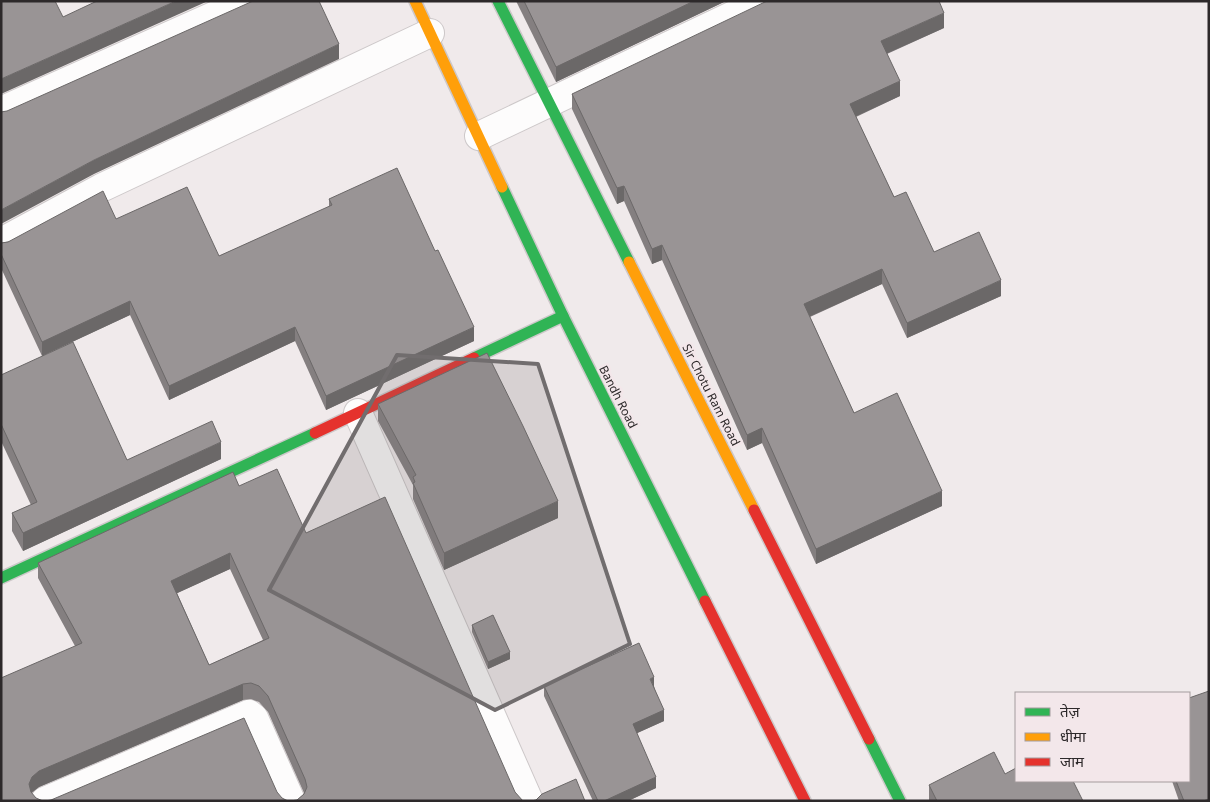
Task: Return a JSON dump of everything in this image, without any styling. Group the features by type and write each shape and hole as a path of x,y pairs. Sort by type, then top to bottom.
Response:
{"street":[{"path":"1,111 247,1"},
{"name":"Bandh Road","path":"415,1 563,316 805,801"},
{"name":"Sir Chotu Ram Road","path":"498,1 900,801"},
{"path":"479,136 757,2"},
{"path":"1,242 101,188 430,33"},
{"path":"1,578 563,316"},
{"path":"358,413 529,801"},
{"path":"45,801 248,714 254,718 291,801"}],"highlighted area":[{"path":"397,355 538,364 630,644 495,710 269,590"}],"building":[{"path":"1,1 55,1 63,17 97,1 176,1 1,79"},
{"path":"253,1 319,1 339,44 94,160 1,210 1,112 7,111"},
{"path":"524,1 694,1 556,67"},
{"path":"767,1 939,1 944,13 881,41 900,81 850,104 894,197 906,192 934,252 979,232 1001,280 907,323 882,269 804,304 854,413 897,393 942,491 816,549 762,428 747,435 662,245 652,249 624,186 617,188 572,94"},
{"path":"397,168 435,251 438,250 474,327 326,396 295,327 169,386 130,301 42,342 1,254 1,243 8,242 103,191 116,219 187,187 219,256 332,205 329,199"},
{"path":"73,342 127,460 212,421 221,442 23,533 12,513 37,502 1,424 1,375"},
{"path":"487,353 558,501 444,553 413,483 415,482 413,477 416,475 378,404"},
{"path":"277,469 306,533 385,497 515,792 523,801 290,801 297,800 304,794 307,787 305,779 268,696 259,686 251,683 243,684 39,771 32,777 29,784 31,792 36,798 43,801 1,801 1,678 82,643 38,563 233,472 239,486","holes":["230,553 269,638 209,665 171,581"]},
{"path":"493,615 510,652 488,662 472,625"},
{"path":"639,643 654,677 650,679 664,710 633,724 656,777 604,801 598,801 544,686"},
{"path":"1209,691 1209,799 1203,801 1184,801 1176,782 1190,782 1190,698"},
{"path":"244,718 277,792 288,801 45,801 51,800"},
{"path":"994,752 1005,774 1015,769 1015,782 1074,782 1083,801 937,801 929,785"},
{"path":"576,779 585,801 531,801 536,800 542,794"}],"traffic: fast":[{"path":"498,1 629,262"},
{"path":"502,187 563,316 705,601"},
{"path":"474,358 563,316"},
{"path":"1,578 315,433"},
{"path":"869,739 900,801"}],"traffic: slow":[{"path":"415,1 502,187"},
{"path":"629,262 754,510"}],"traffic: jam":[{"path":"315,433 474,358"},
{"path":"754,510 869,739"},
{"path":"705,601 805,801"}]}
